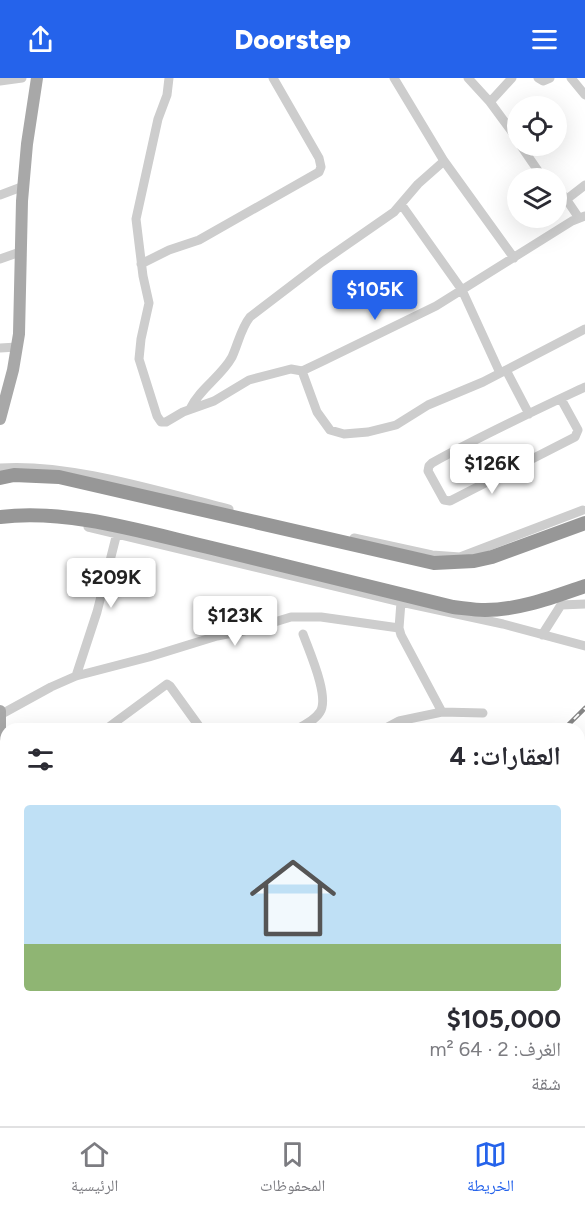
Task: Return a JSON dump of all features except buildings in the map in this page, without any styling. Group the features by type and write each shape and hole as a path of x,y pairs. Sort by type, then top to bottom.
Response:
{"highway":[{"path":"0,478 14,475 59,477 434,563 474,561 492,557 584,516"},
{"path":"0,517 32,515 77,519 161,536 453,607 484,610 507,609 539,602 585,586"}],"main road":[{"path":"0,419 2,402 17,347 27,144 37,78"},
{"path":"0,713 0,765"}],"street":[{"path":"0,81 22,78"},
{"path":"169,78 167,95 158,119 136,219 149,307 141,339 139,359 150,398 161,422 166,422 190,409 214,401 249,380 291,369 302,371 436,306 582,217 567,204"},
{"path":"141,264 169,250 199,240 319,172 321,167 319,158 273,78"},
{"path":"394,78 444,161 514,258"},
{"path":"468,78 507,125"},
{"path":"490,102 512,78"},
{"path":"538,78 543,81 550,78"},
{"path":"571,78 585,95"},
{"path":"190,409 197,396 228,363 250,317 385,218 444,161"},
{"path":"567,196 585,185"},
{"path":"0,195 24,186"},
{"path":"401,204 462,290 503,372 529,414"},
{"path":"0,259 20,252"},
{"path":"302,371 319,416 330,430 344,434 368,432 396,425 428,405 503,372 585,329"},
{"path":"0,348 17,347"},
{"path":"561,399 578,430 575,437 450,501 444,500 428,471 429,466 474,441 585,387"},
{"path":"0,468 29,467 92,476 253,515 446,557 469,555 584,516"},
{"path":"0,522 45,520 70,523 585,646"},
{"path":"76,676 97,612 117,533"},
{"path":"401,602 399,628 442,712"},
{"path":"542,635 561,605 585,604"},
{"path":"0,713 76,676 291,617 321,617 399,628"},
{"path":"303,634 322,692 323,704 321,712 307,723"},
{"path":"114,723 166,684 170,686 197,723"},
{"path":"405,723 442,712 483,713"}],"railway":[{"path":"570,723 585,708"}]}
